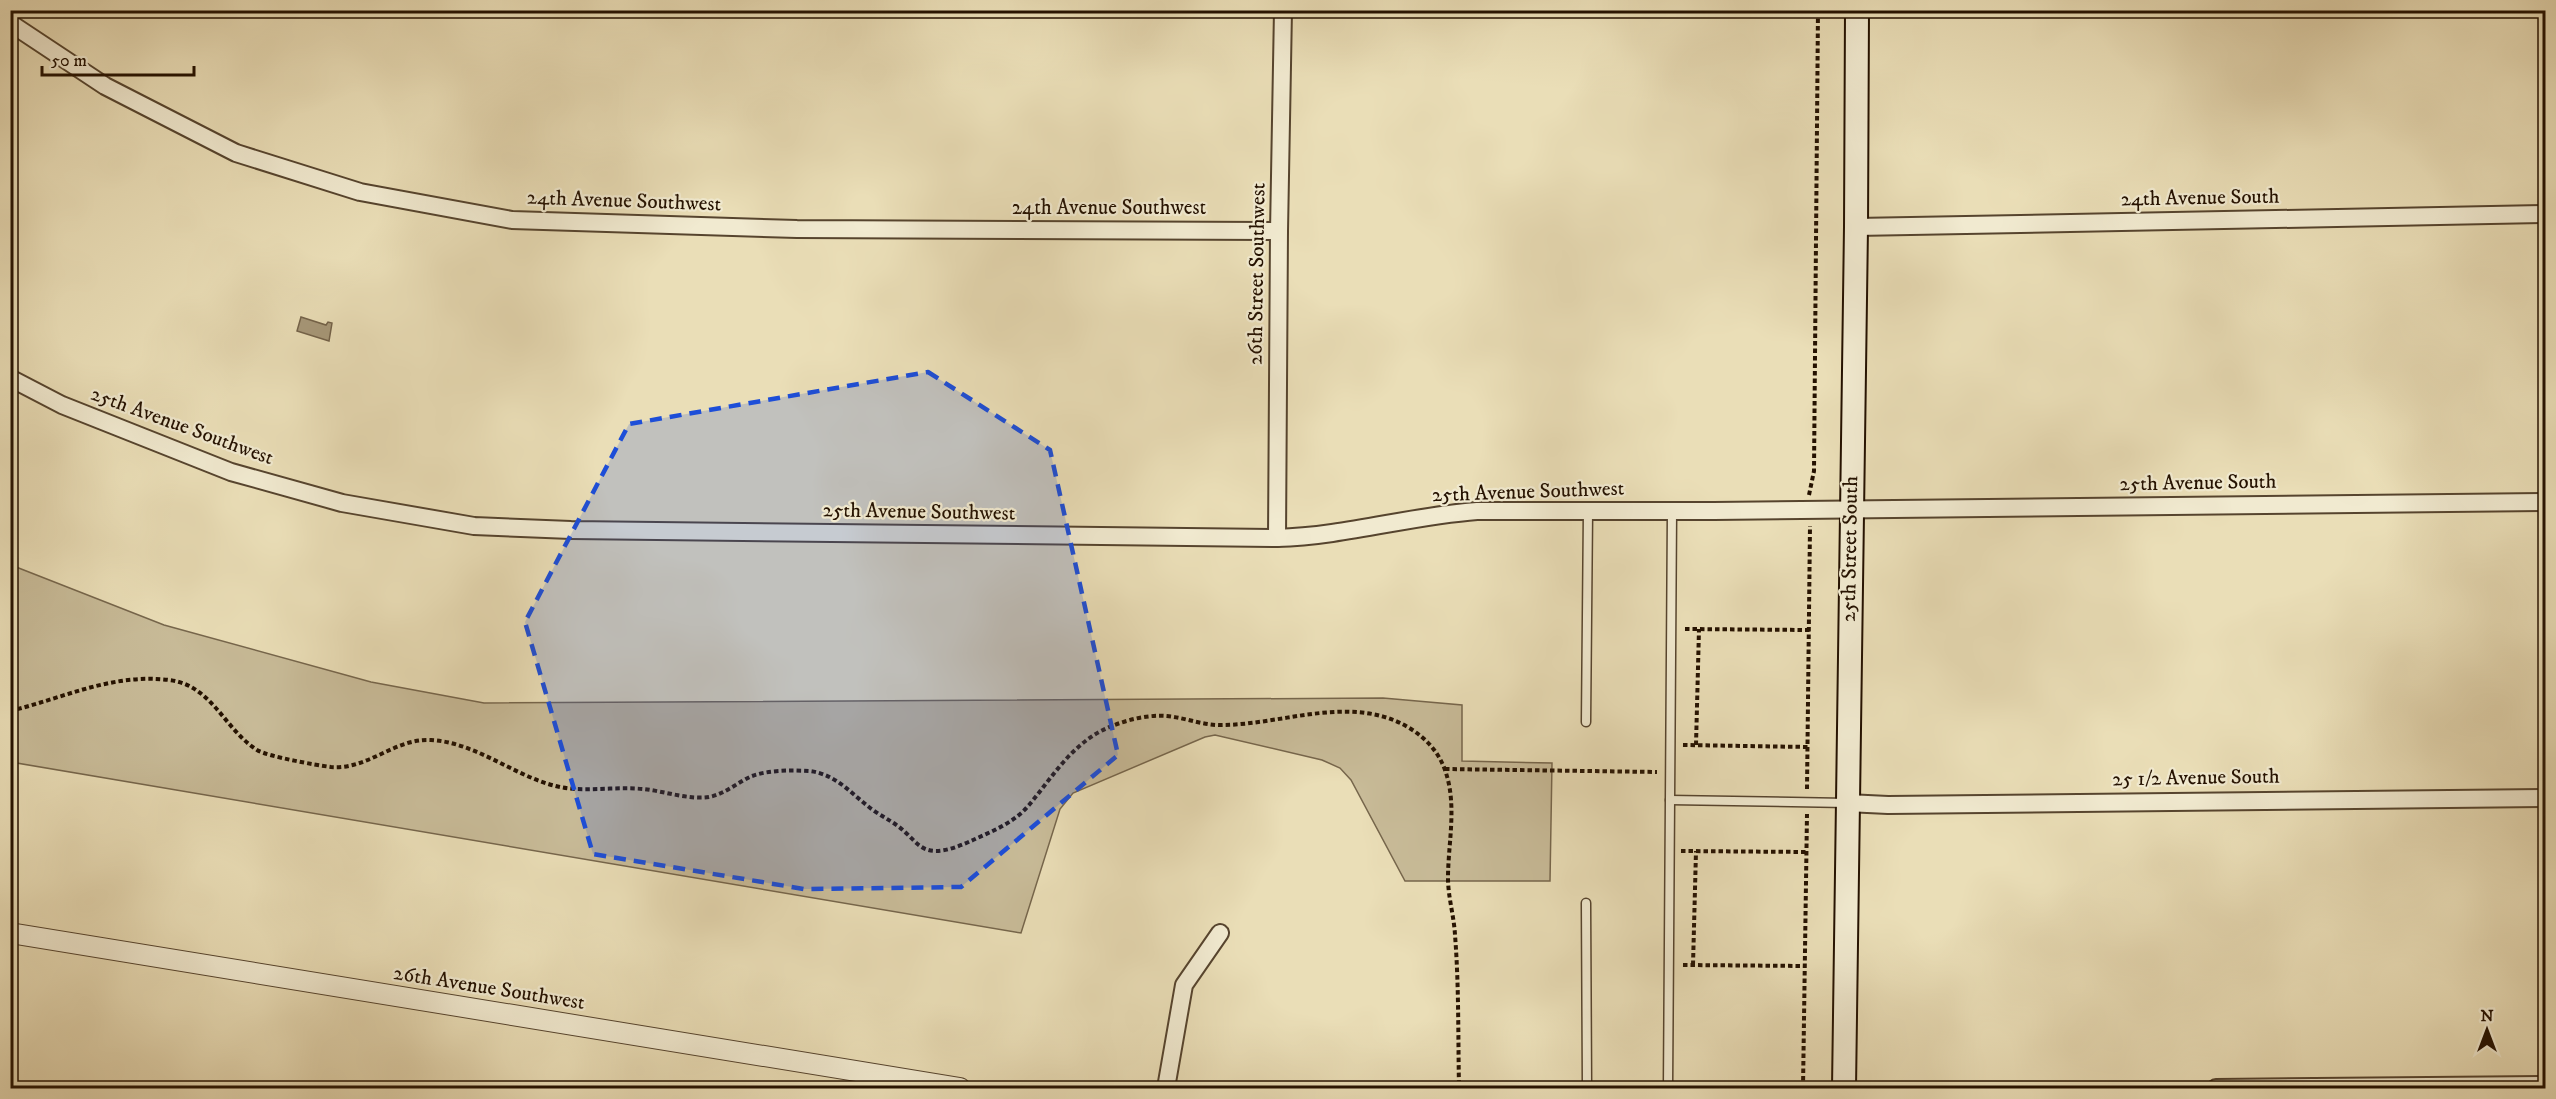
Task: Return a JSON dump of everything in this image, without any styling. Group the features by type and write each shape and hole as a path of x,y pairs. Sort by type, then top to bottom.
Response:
{"main road":[{"name":"25th Street South","path":"1844,1089 1857,10"}],"street":[{"name":"26th Street Southwest","path":"1277,538 1283,10"},
{"name":"24th Avenue Southwest","path":"10,23 105,86 236,153 360,192 512,220 797,229 1279,231"},
{"name":"24th Avenue South","path":"1856,227 2546,214"},
{"name":"25th Avenue Southwest","path":"10,378 62,405 231,472 342,503 474,526 571,530 1277,538 1328,534 1440,514 1477,511 1851,509"},
{"name":"25th Avenue South","path":"1851,509 2546,502"},
{"name":"25 1/2 Avenue South","path":"1847,803 1888,805 2546,798"},
{"name":"26th Avenue Southwest","path":"10,933 960,1089"},
{"path":"1166,1089 1184,985 1220,933"},
{"path":"2216,1089 2546,1085"}],"lane":[{"path":"1586,722 1588,511"},
{"path":"1668,1089 1672,511"},
{"path":"1670,800 1847,803"},
{"path":"1586,903 1587,1089"}],"path":[{"path":"1803,1089 1810,630 1809,490 1814,471 1818,10"},
{"path":"1672,628 1810,630"},
{"path":"1696,745 1699,628"},
{"path":"10,711 104,682 170,680 186,683 200,691 255,749 269,755 328,767 360,764 396,747 414,741 429,740 445,741 466,748 542,782 561,788 623,788 709,797 762,773 812,771 840,783 904,831 922,848 941,851 967,843 1013,820 1028,807 1046,781 1077,747 1098,732 1149,717 1167,716 1208,725 1226,725 1277,718 1365,712 1384,716 1422,736 1435,750 1445,769 1451,806 1448,884 1455,933 1459,1089"},
{"path":"1671,745 1808,747"},
{"path":"1445,769 1670,772"},
{"path":"1670,851 1807,852"},
{"path":"1694,966 1696,851"},
{"path":"1669,965 1805,966"}],"highlighted area":[{"path":"928,372 1050,450 1118,755 961,887 804,889 593,854 525,622 629,424"}],"shaded area":[{"path":"301,317 326,325 328,322 332,323 329,341 297,331"},
{"path":"11,565 164,625 371,682 484,703 1383,698 1462,705 1462,761 1552,763 1550,881 1405,881 1351,780 1340,768 1322,760 1215,735 1205,737 1073,793 1060,809 1021,933 11,762"}]}
